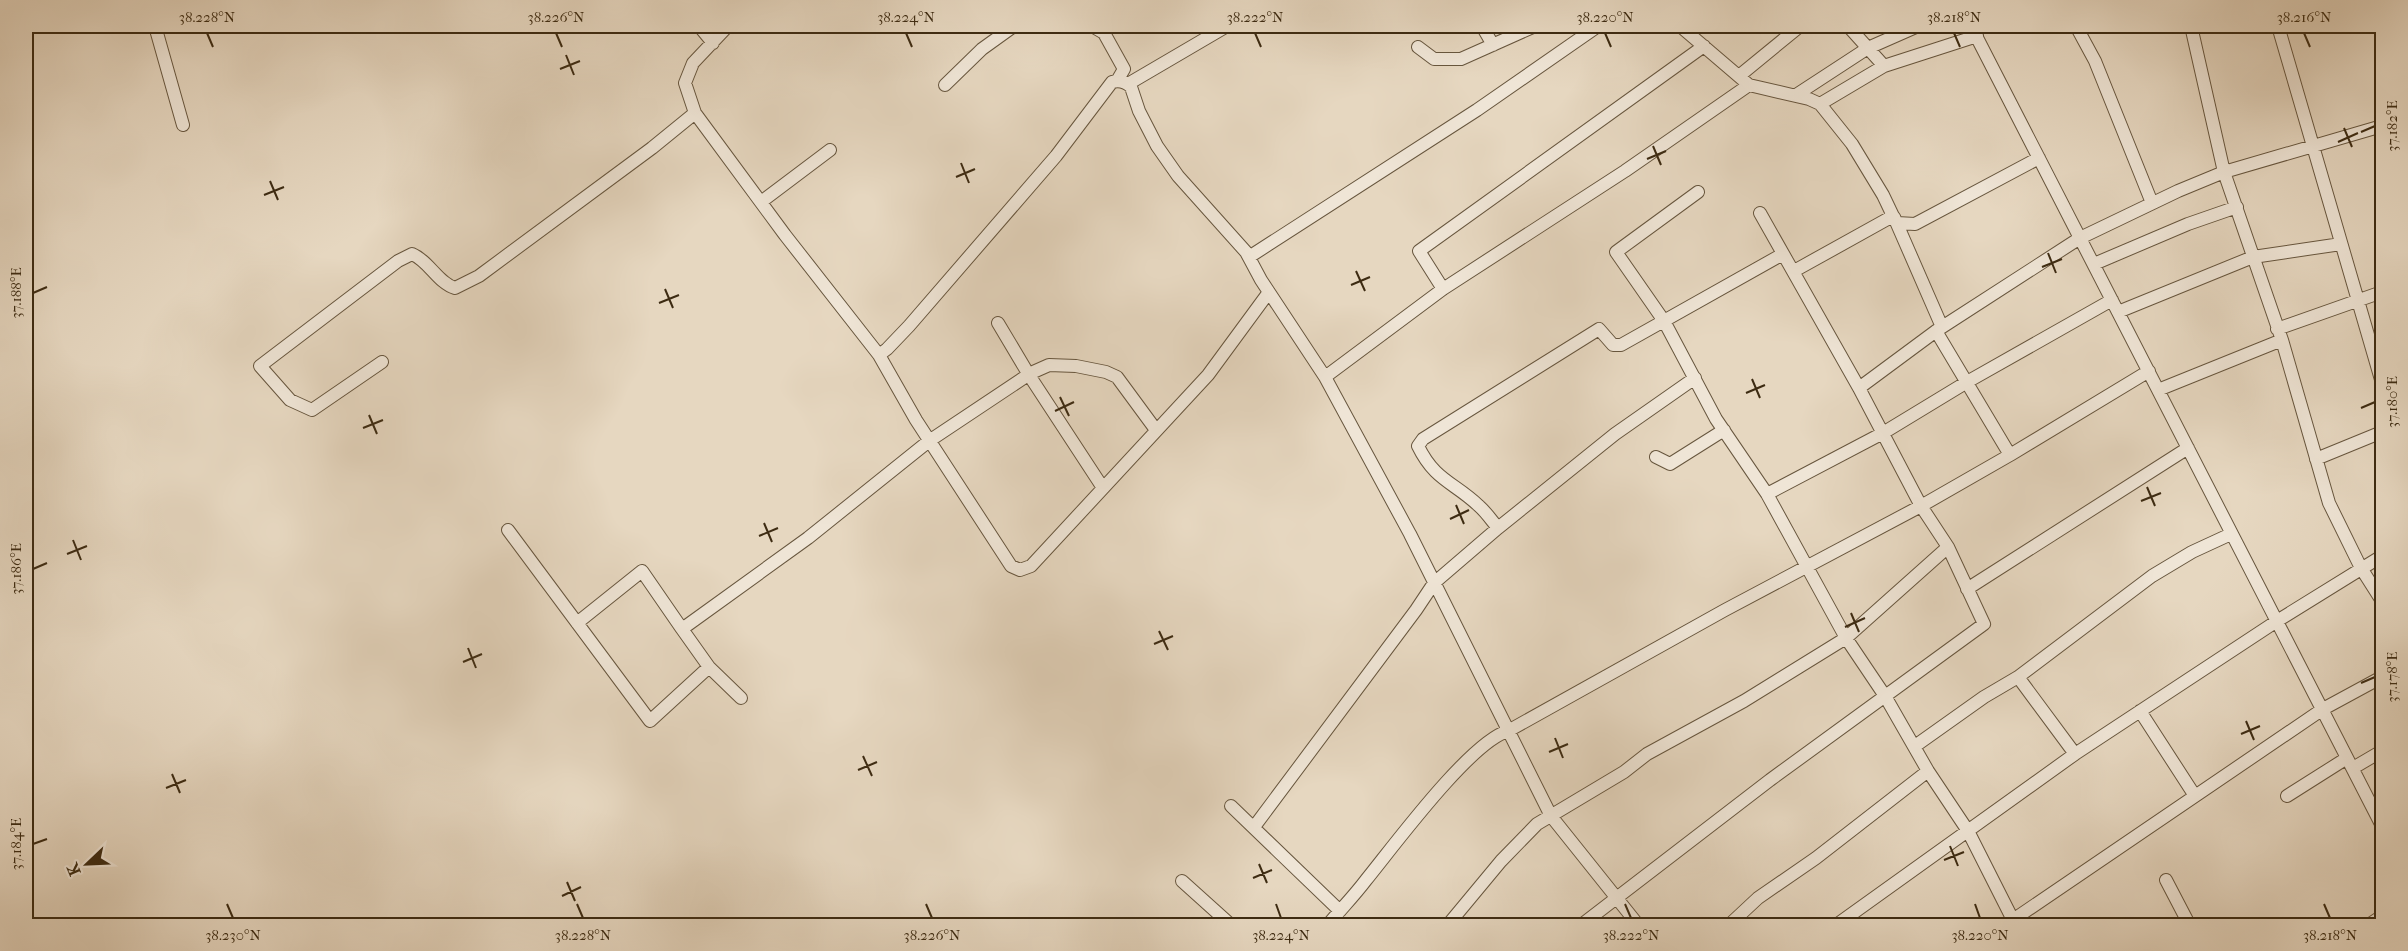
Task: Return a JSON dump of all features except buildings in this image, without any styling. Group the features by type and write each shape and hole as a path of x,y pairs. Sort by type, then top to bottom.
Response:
{"street":[{"path":"155,26 183,125"},
{"path":"699,26 713,43"},
{"path":"728,26 693,63 685,82 695,113 879,355 929,441 1011,566 1020,570 1031,566 1208,375 1269,292"},
{"path":"945,85 982,49 1014,26"},
{"path":"1092,26 1104,33 1124,69 1123,82"},
{"path":"879,355 909,326 1056,156 1112,82 1123,82 1227,26"},
{"path":"1482,26 1493,45"},
{"path":"1418,46 1434,59 1461,59 1535,26"},
{"path":"1249,256 1476,110 1598,26"},
{"path":"1680,26 1744,80 1820,104 1852,144 1883,195 1895,220 1939,329 2010,455"},
{"path":"1325,377 1443,289 1625,171 1744,80 1800,26"},
{"path":"1848,26 1884,66"},
{"path":"1796,95 1868,48 1918,26"},
{"path":"2076,26 2095,61 2152,203"},
{"path":"2191,26 2224,172 2280,335 2329,503 2361,568 2382,601"},
{"path":"2277,26 2382,383"},
{"path":"1820,104 1884,66 1974,31 2382,826"},
{"path":"1443,289 1419,251 1704,46"},
{"path":"1123,82 1131,87 1133,97 1147,127 1173,168 1249,256 1269,292 1325,377 1410,534 1551,816 1639,926"},
{"path":"382,362 312,410 290,400 260,366 398,261 412,254 423,258 448,286 455,288 479,276 652,148 695,113"},
{"path":"1859,388 1939,329 2080,238 2152,203 2224,172 2382,126"},
{"path":"761,202 831,150"},
{"path":"1794,271 1895,220 1915,224 2039,158"},
{"path":"1698,192 1616,252 1664,321 1724,430 1767,494 1846,638 1885,696 1968,831 2011,923 2323,710 2382,676"},
{"path":"2094,264 2237,207"},
{"path":"1580,926 1770,780 1984,624 1948,547 1921,506 1859,388 1760,213"},
{"path":"2118,312 2253,257 2341,244"},
{"path":"1498,528 1479,506 1450,486 1430,467 1418,446 1423,439 1599,329 1613,345 1621,345 1784,254"},
{"path":"2158,390 2358,299 2382,292"},
{"path":"1767,494 1883,433 1967,382 2112,300"},
{"path":"998,323 1103,489"},
{"path":"682,629 799,544 929,441 1029,375 1049,365 1076,366 1106,372 1116,377 1156,430"},
{"path":"1327,926 1442,788 1469,759 1500,734 1921,506 2149,370"},
{"path":"1254,827 1434,583 1615,434 1695,378"},
{"path":"1656,457 1670,464 1724,430"},
{"path":"2316,459 2382,432"},
{"path":"1967,589 2188,448"},
{"path":"508,530 650,721 709,668"},
{"path":"1915,747 1984,697 2018,676 2152,576 2192,552 2231,534"},
{"path":"1447,926 1501,861 1537,824 1624,772 1647,754 1744,701 1846,638 1948,547"},
{"path":"1835,926 2075,754 2277,621 2382,556"},
{"path":"577,623 642,572 709,668 741,698"},
{"path":"2018,676 2075,754"},
{"path":"2140,711 2195,796"},
{"path":"2287,796 2350,763 2382,751"},
{"path":"1728,926 1758,898 1816,858 1929,771"},
{"path":"1231,806 1340,911"},
{"path":"2166,880 2190,926"},
{"path":"1182,881 1232,926"},
{"path":"2368,925 2382,916"}]}
